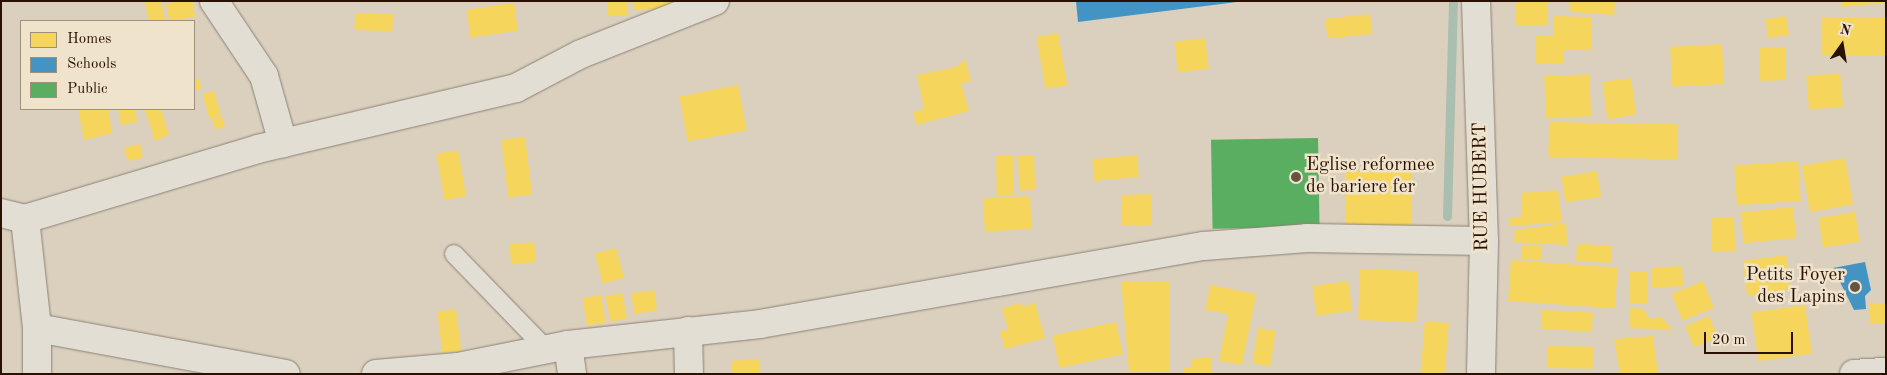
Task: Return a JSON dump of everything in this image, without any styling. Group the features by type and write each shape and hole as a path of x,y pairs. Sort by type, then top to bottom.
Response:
{"street":[{"path":"214,1 264,76 283,144"},
{"path":"37,374 37,328 13,216 283,144 516,88 581,54 715,1"},
{"name":"RUE HUBERT","path":"1476,1 1484,241 1482,374"},
{"path":"376,374 458,367 557,347 688,331 1006,284 1204,246 1306,238 1484,241"},
{"path":"37,328 286,374"},
{"path":"688,331 689,374"},
{"path":"557,347 572,374"},
{"path":"1854,374 1886,372"}],"lane":[{"path":"454,254 557,347"}],"building: Homes":[{"path":"145,1 161,1 165,20 148,20"},
{"path":"193,1 195,17 169,20 166,3"},
{"path":"608,1 627,1 627,15 608,15"},
{"path":"633,1 671,1 671,8 634,10"},
{"path":"1515,1 1548,1 1548,25 1515,25"},
{"path":"1570,1 1615,1 1614,15 1570,12"},
{"path":"1842,1 1883,1 1883,3 1842,7"},
{"path":"514,3 518,31 470,37 466,10"},
{"path":"355,13 393,14 392,31 354,30"},
{"path":"1370,14 1372,34 1327,39 1325,19"},
{"path":"1554,16 1591,17 1591,50 1564,50 1564,64 1535,64 1535,36 1554,36"},
{"path":"1786,16 1789,35 1768,38 1765,19"},
{"path":"1822,17 1886,17 1886,55 1822,55"},
{"path":"1058,33 1067,85 1046,89 1036,37"},
{"path":"1205,38 1209,69 1178,73 1174,42"},
{"path":"1722,44 1724,84 1672,87 1670,47"},
{"path":"1785,47 1786,80 1760,81 1759,48"},
{"path":"965,59 971,81 961,83 969,111 916,125 913,112 924,109 917,75 956,67"},
{"path":"1840,73 1843,107 1809,110 1806,76"},
{"path":"1589,74 1591,116 1546,118 1544,76"},
{"path":"198,78 202,88 195,91 195,80"},
{"path":"1631,78 1636,115 1607,119 1602,82"},
{"path":"738,85 747,130 688,142 679,96"},
{"path":"214,91 221,116 210,119 202,94"},
{"path":"78,110 108,110 112,133 84,140"},
{"path":"118,110 135,110 137,122 121,125"},
{"path":"145,110 161,110 169,135 155,141"},
{"path":"222,117 225,126 216,130 212,120"},
{"path":"1549,122 1678,124 1677,159 1548,157"},
{"path":"525,137 532,195 508,197 501,140"},
{"path":"140,144 143,158 127,161 124,147"},
{"path":"458,150 466,196 444,200 436,154"},
{"path":"996,155 1013,155 1014,195 997,195"},
{"path":"1034,155 1035,190 1019,191 1018,156"},
{"path":"1137,155 1139,177 1094,181 1092,159"},
{"path":"1845,158 1853,204 1810,212 1802,166"},
{"path":"1798,161 1801,201 1737,205 1734,165"},
{"path":"1411,170 1412,225 1346,226 1345,171"},
{"path":"1597,171 1601,197 1566,202 1561,177"},
{"path":"1558,190 1562,222 1510,226 1509,218 1522,217 1521,193"},
{"path":"1151,194 1152,225 1122,226 1121,195"},
{"path":"1030,196 1032,229 985,231 983,198"},
{"path":"1793,207 1796,238 1744,243 1740,213"},
{"path":"1855,212 1860,242 1823,247 1818,218"},
{"path":"1734,217 1735,251 1712,252 1711,218"},
{"path":"1566,223 1567,245 1514,242 1515,230"},
{"path":"534,242 536,262 511,265 509,245"},
{"path":"1577,244 1612,246 1611,263 1576,261"},
{"path":"1522,245 1542,246 1541,260 1521,259"},
{"path":"616,248 624,278 603,284 595,254"},
{"path":"1786,255 1791,290 1747,296 1742,261"},
{"path":"1511,260 1618,267 1615,308 1508,301"},
{"path":"1682,266 1683,286 1652,288 1651,268"},
{"path":"1360,269 1418,271 1416,322 1358,320"},
{"path":"1629,271 1647,271 1647,304 1629,304"},
{"path":"1121,281 1170,282 1170,371 1129,372"},
{"path":"1348,281 1352,311 1317,316 1312,286"},
{"path":"1703,281 1714,308 1682,321 1671,294"},
{"path":"1210,285 1256,294 1242,365 1219,361 1228,314 1205,310"},
{"path":"654,290 657,311 634,314 631,293"},
{"path":"622,293 627,319 610,322 605,296"},
{"path":"601,295 606,323 587,326 582,298"},
{"path":"1021,303 1022,307 1035,303 1045,338 1005,349 1000,332 1008,329 1002,308"},
{"path":"1870,303 1886,303 1886,324 1870,324"},
{"path":"1805,305 1812,354 1758,361 1752,313"},
{"path":"1630,308 1643,309 1650,319 1661,317 1673,330 1630,328"},
{"path":"456,309 461,351 442,353 437,311"},
{"path":"1542,310 1593,313 1592,332 1541,329"},
{"path":"1709,316 1718,337 1694,347 1685,326"},
{"path":"1425,321 1449,323 1444,374 1420,374"},
{"path":"1116,322 1123,354 1059,368 1052,336"},
{"path":"1258,328 1276,331 1270,366 1252,364"},
{"path":"1653,336 1658,374 1620,374 1614,339"},
{"path":"1547,346 1593,347 1593,369 1547,368"},
{"path":"1211,357 1212,374 1184,374 1183,368 1191,367 1191,359"},
{"path":"759,359 760,374 732,374 731,361"}],"building: Schools":[{"path":"1076,1 1237,1 1237,2 1078,22"},
{"path":"1865,262 1871,290 1865,296 1866,309 1854,310 1833,268"}],"building: Public":[{"path":"1318,138 1320,227 1213,229 1211,140"}],"waterway":[{"path":"1447,216 1453,1"}],"place":[{"name":"Eglise reformee de bariere fer","path":"1296,177"},
{"name":"Petits Foyer des Lapins","path":"1855,287"}]}
